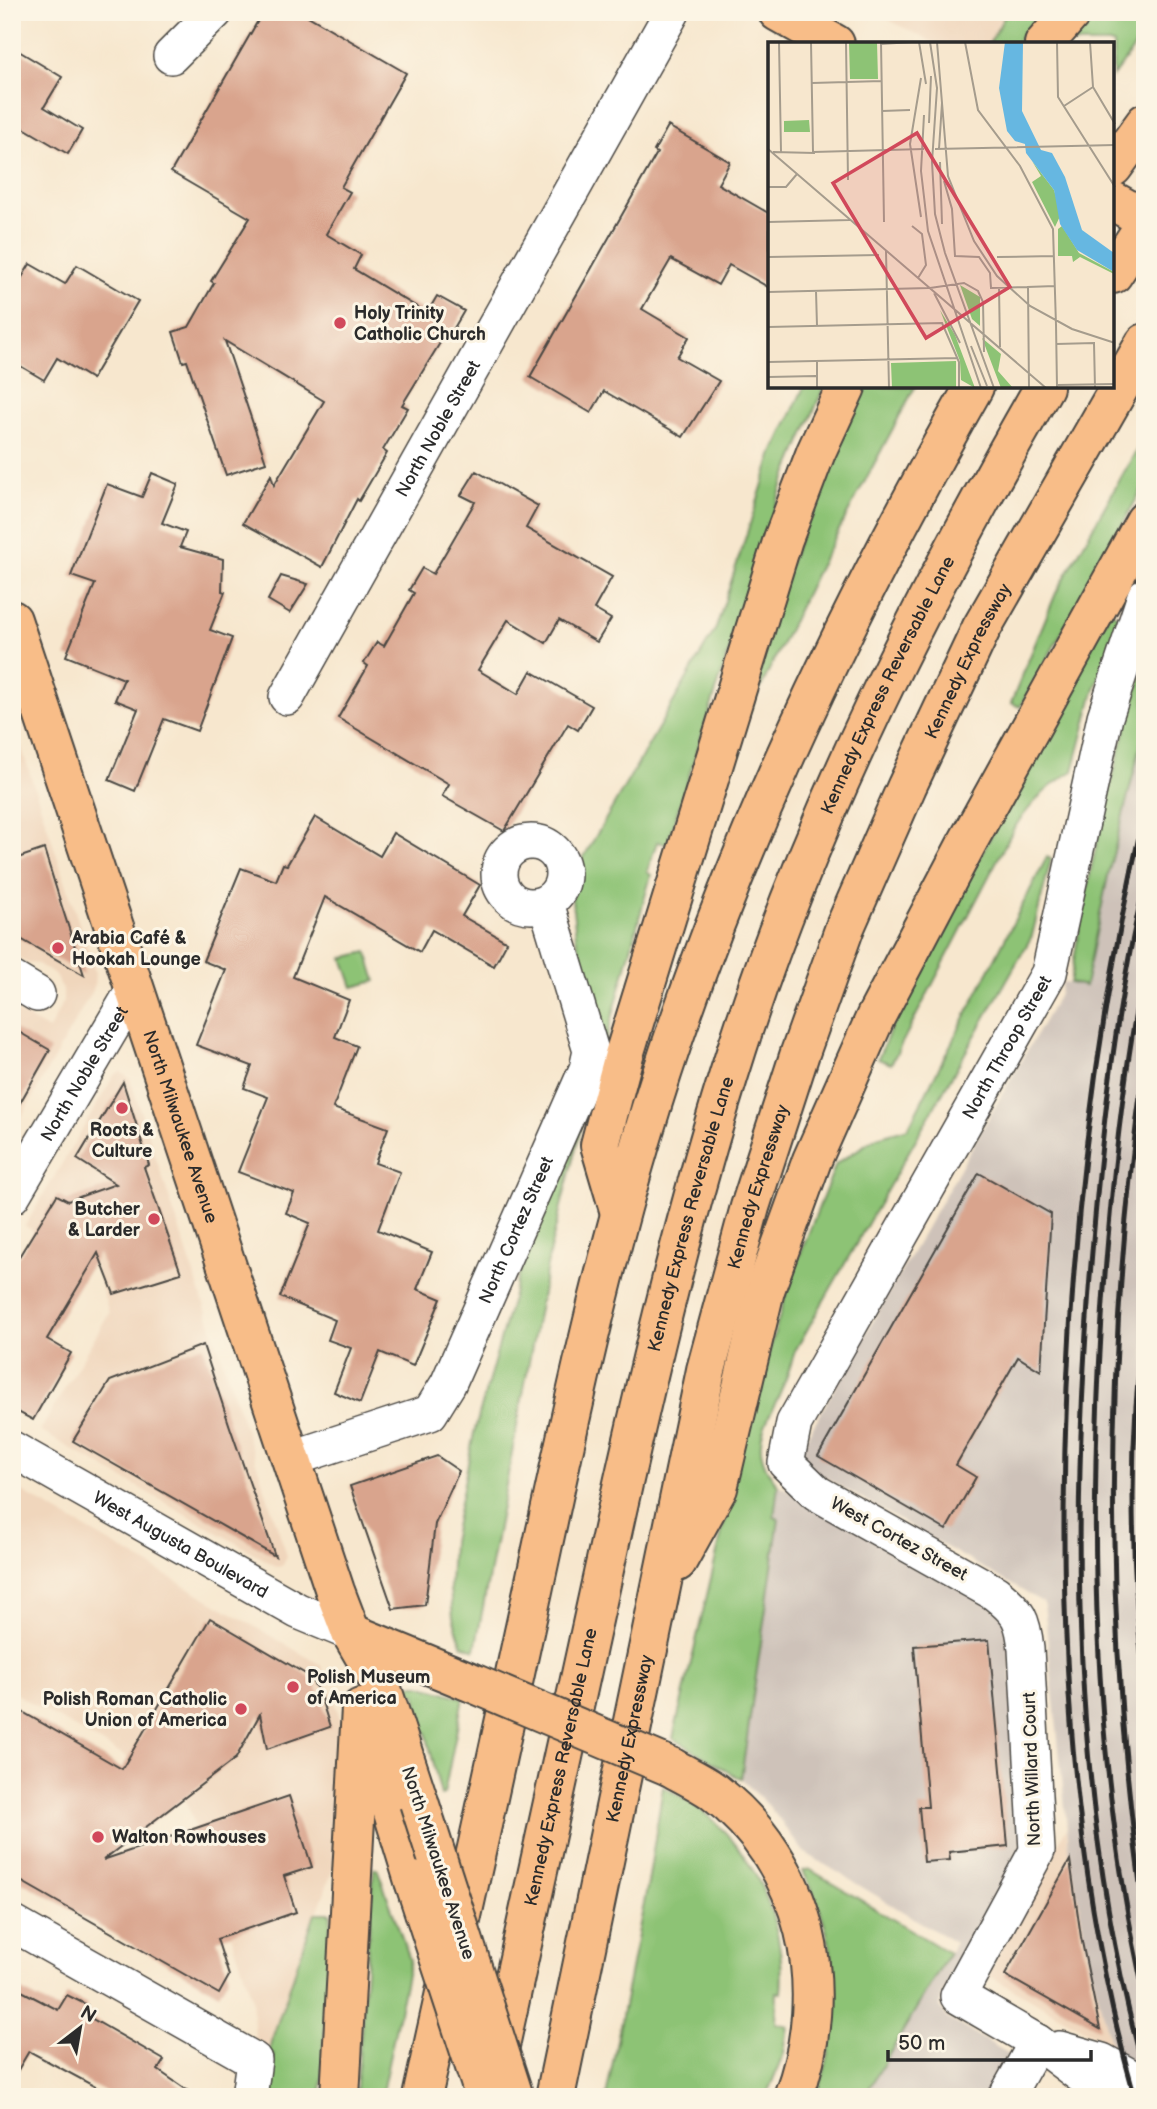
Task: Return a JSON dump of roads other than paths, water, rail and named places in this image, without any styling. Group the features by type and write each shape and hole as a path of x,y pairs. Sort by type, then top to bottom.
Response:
{"main road":[{"path":"778,12 831,42"},
{"path":"1046,42 1072,12"},
{"path":"1115,164 1145,123"},
{"path":"1115,202 1145,219"},
{"path":"1115,271 1145,225"},
{"name":"Kennedy Expressway","path":"555,2097 621,1792 657,1598 706,1370 746,1219 845,927 981,629 1145,343"},
{"path":"620,1213 600,1145 624,1055 783,539 816,452 846,388"},
{"path":"422,2097 558,1476 620,1213 669,1056 713,934 774,782 892,534 973,388"},
{"name":"Kennedy Express Reversable Lane","path":"487,2097 657,1334 737,1048 777,936 846,768 933,586 1043,388"},
{"path":"657,1598 718,1488 765,1290 811,1160 876,1016 1145,521"},
{"name":"North Milwaukee Avenue","path":"12,620 290,1459 351,1633 380,1683 514,2097"},
{"path":"351,1633 671,1767 712,1791 743,1818 784,1876 800,1914 809,1955 812,2031 805,2065 793,2097"},
{"name":"North Milwaukee Avenue","path":"351,1633 350,1675 414,1881 487,2097"},
{"path":"340,2097 361,1707"}],"street":[{"path":"171,56 207,24 215,12"},
{"name":"North Noble Street","path":"287,696 672,12"},
{"name":"North Throop Street","path":"786,1463 794,1423 1049,973 1105,717 1145,596"},
{"name":"North Cortez Street","path":"290,1459 430,1413 448,1384 579,1089 591,1051 546,903"},
{"name":"North Noble Street","path":"12,1196 135,988"},
{"name":"West Augusta Boulevard","path":"12,1450 298,1611 351,1633"},
{"name":"West Cortez Street","path":"786,1463 817,1493 995,1593 1015,1609"},
{"name":"North Willard Court","path":"1015,1609 1023,1625 1026,1649 1037,1851 958,1996 1037,2042"},
{"path":"12,1923 254,2060 249,2097"},
{"path":"1037,2042 1102,2061 1145,2085"},
{"path":"1006,2097 1037,2042"},
{"path":"1037,2042 1110,2097"}],"railway":[{"path":"1135,2097 1101,1954 1079,1808 1067,1662 1064,1515 1069,1337 1085,1160 1110,985 1145,810"},
{"path":"1145,882 1119,1015 1097,1195 1085,1344 1079,1555 1089,1765 1102,1869 1120,1972 1145,2074"},
{"path":"1145,965 1125,1080 1108,1235 1096,1455 1098,1638 1104,1728 1113,1819 1145,1998"},
{"path":"1145,1060 1121,1275 1115,1382 1114,1490 1115,1597 1121,1705 1145,1919"},
{"path":"1145,1317 1136,1410 1133,1503 1136,1596 1145,1688"}],"place":[{"name":"Holy Trinity Catholic Church","path":"340,323"},
{"name":"Arabia Café & Hookah Lounge","path":"58,948"},
{"name":"Roots & Culture","path":"122,1108"},
{"name":"Butcher & Larder","path":"154,1219"},
{"name":"Polish Museum of America","path":"293,1687"},
{"name":"Polish Roman Catholic Union of America","path":"241,1709"},
{"name":"Walton Rowhouses","path":"98,1837"}]}
